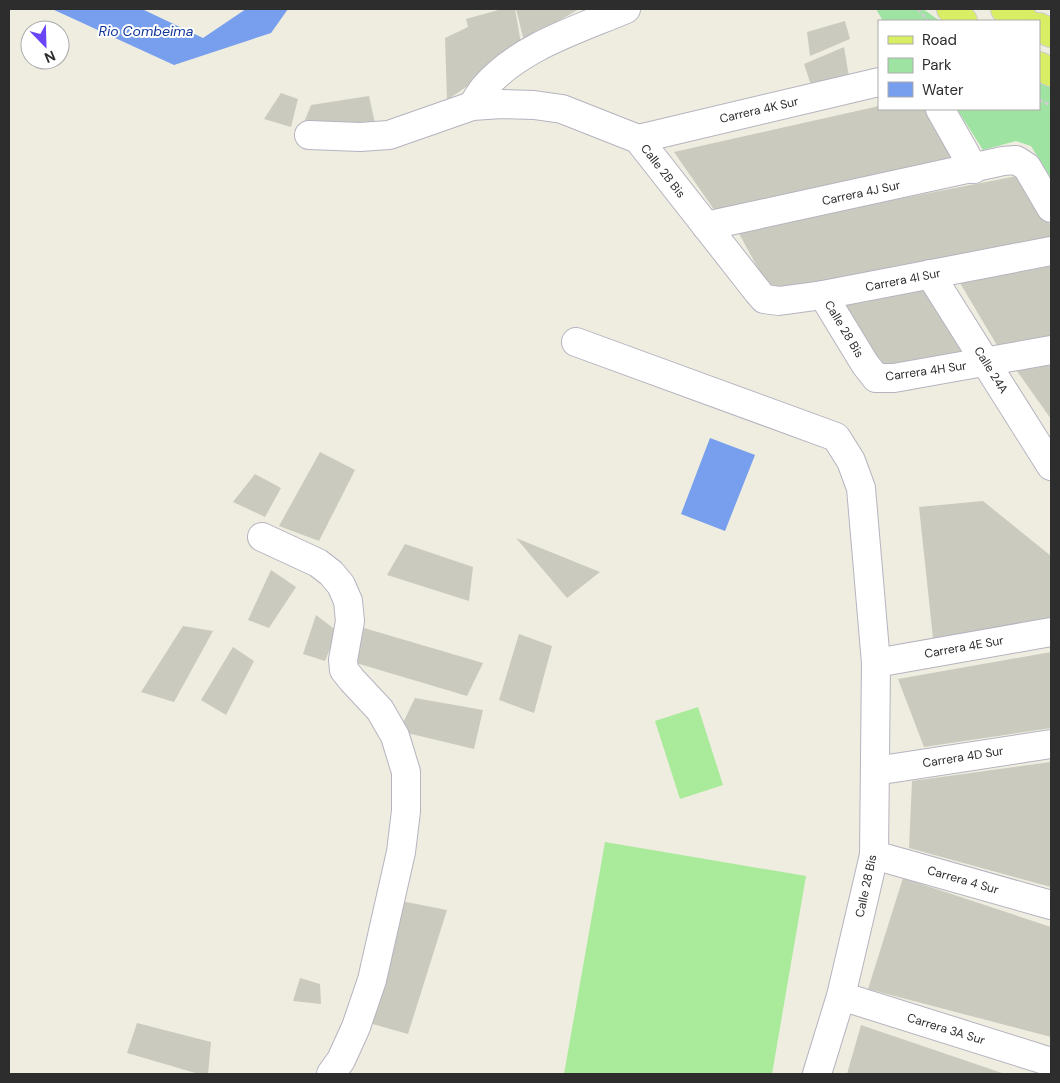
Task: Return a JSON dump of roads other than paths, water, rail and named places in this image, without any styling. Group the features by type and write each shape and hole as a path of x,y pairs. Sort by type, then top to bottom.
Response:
{"main road":[{"path":"951,9 962,20"},
{"path":"1005,9 1023,20"}],"street":[{"path":"472,106 485,87 506,67 530,51 626,9"},
{"path":"938,9 955,20"},
{"name":"Carrera 4K Sur","path":"638,139 878,82"},
{"name":"Calle 2B Bis","path":"309,135 360,137 389,135 472,106 502,104 534,105 562,109 638,139 758,292"},
{"path":"941,110 974,168"},
{"name":"Carrera 4J Sur","path":"706,226 1002,161 1016,160 1027,167 1051,208"},
{"name":"Carrera 4I Sur","path":"758,292 764,298 779,301 823,295 1051,251"},
{"name":"Calle 24A","path":"930,274 986,362 1047,452"},
{"name":"Calle 28 Bis","path":"823,295 865,364"},
{"name":"Calle 28 Bis","path":"576,342 836,437 851,462 861,488 876,663 874,855 841,996 817,1074"},
{"name":"Carrera 4H Sur","path":"865,364 876,378 885,379 1051,350"},
{"path":"262,537 318,563 341,584 348,601 350,621 342,660 344,670 380,710 395,736 406,772 406,811 401,852 372,980 356,1027 341,1060 330,1074"},
{"name":"Carrera 4E Sur","path":"876,663 1051,632"},
{"name":"Carrera 4D Sur","path":"875,771 1051,744"},
{"name":"Carrera 4 Sur","path":"874,855 1051,905"},
{"name":"Carrera 3A Sur","path":"841,996 1051,1062"}],"water":[{"name":"Rio Combeima","path":"52,9 142,9 203,38 246,9 288,9 271,33 174,65"},
{"path":"710,438 755,455 725,531 681,514"}]}
